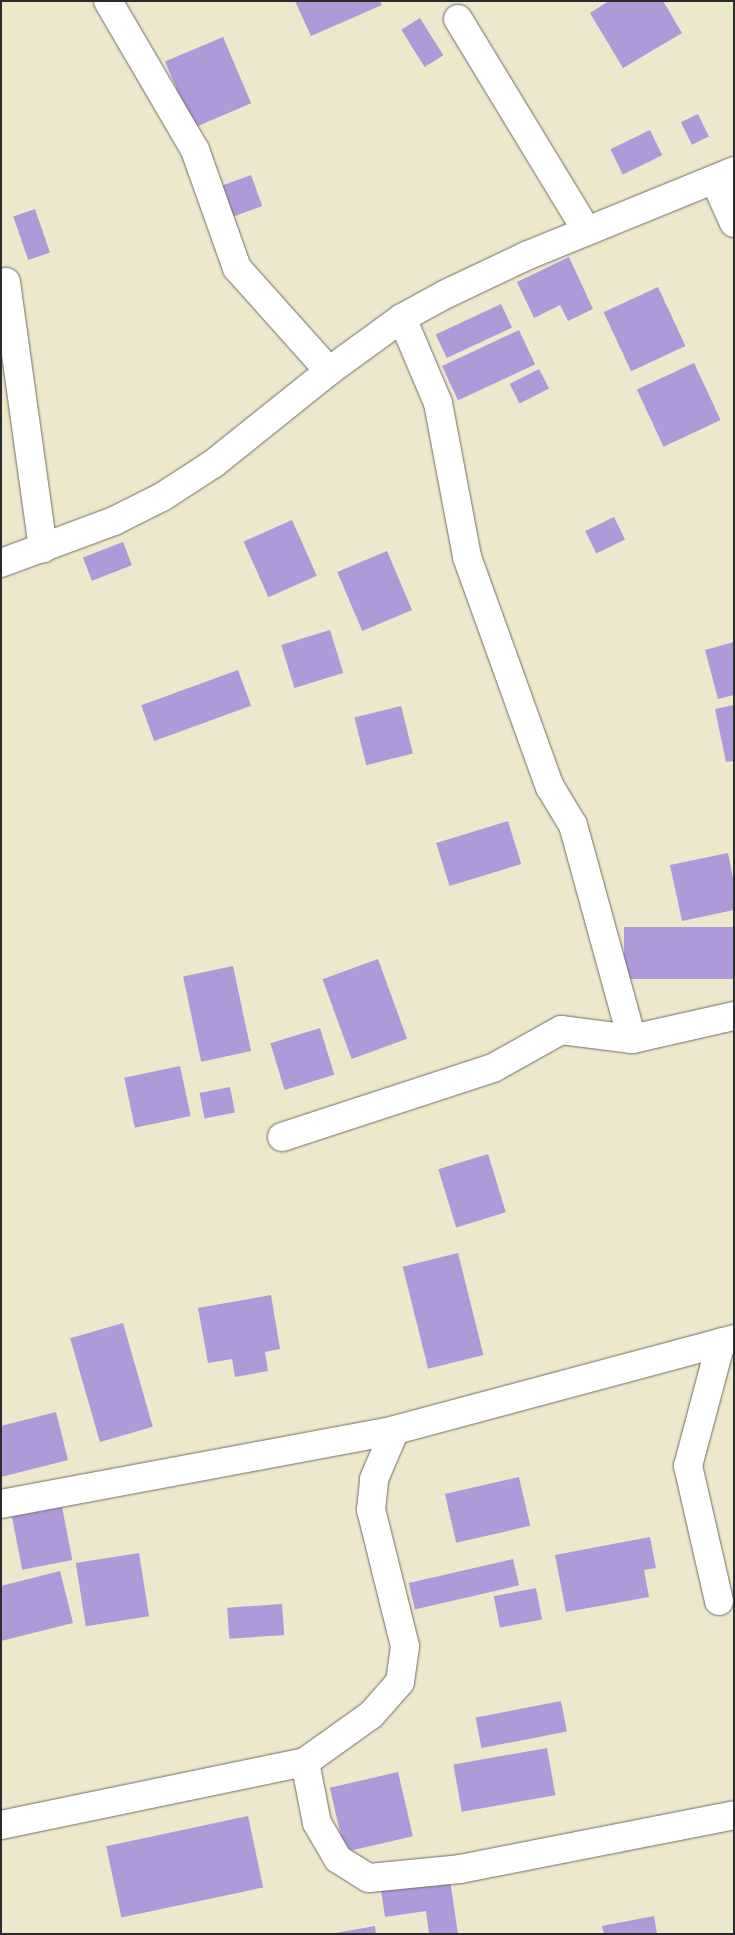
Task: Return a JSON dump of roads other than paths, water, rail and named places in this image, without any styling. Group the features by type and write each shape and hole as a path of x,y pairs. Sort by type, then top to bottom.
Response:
{"street":[{"path":"108,1 195,150 238,268 329,371"},
{"path":"458,19 586,231"},
{"path":"1,564 114,521 162,497 213,464 329,371 402,318 517,260 724,176 734,222"},
{"path":"6,282 43,548"},
{"path":"402,318 438,403 467,557 550,787 572,825 632,1039"},
{"path":"282,1137 493,1068 561,1030 632,1039 734,1016"},
{"path":"1,1504 394,1430 727,1341"},
{"path":"719,1601 688,1466 727,1341"},
{"path":"1,1825 305,1762 371,1716 400,1682 406,1646 372,1510 374,1479 394,1430"},
{"path":"305,1762 317,1823 338,1859 368,1878 460,1869 734,1815"}]}
